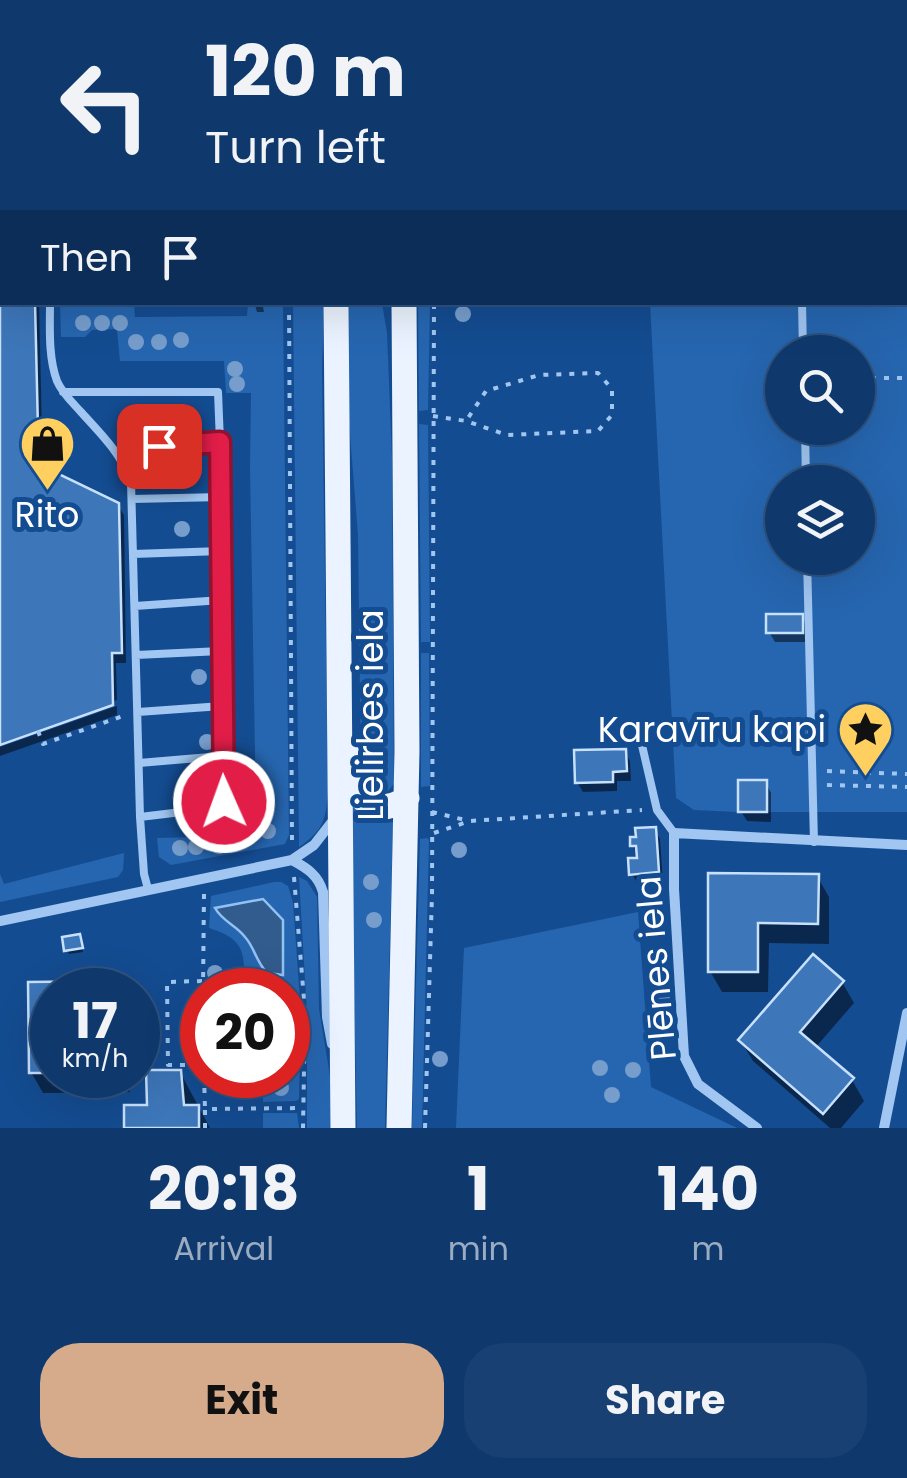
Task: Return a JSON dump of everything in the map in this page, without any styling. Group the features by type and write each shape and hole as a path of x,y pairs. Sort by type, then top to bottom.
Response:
{"main road":[{"name":"Lielirbes iela","path":"336,305 344,1128"},
{"path":"392,305 396,360 405,388"},
{"name":"Lielirbes iela","path":"399,1128 407,798 404,305"},
{"path":"337,482 349,544 355,784 372,806 394,806 407,798"}],"street":[{"path":"0,921 292,860 314,845 339,811"},
{"path":"674,833 907,845"},
{"name":"Plēnes iela","path":"674,833 684,1056 698,1084 757,1128"},
{"name":"Lielirbes iela","path":"292,860 314,874 324,892 327,1018 343,1083"},
{"path":"884,1128 907,1013"}],"lane":[{"path":"50,305 55,377 62,392 116,451 131,482 140,817 148,888"},
{"path":"802,305 803,335"},
{"path":"62,392 218,392 224,802 215,808 140,817"},
{"path":"116,451 220,442"},
{"path":"132,500 222,497"},
{"path":"133,554 222,551"},
{"path":"808,575 814,842"},
{"path":"134,606 222,600"},
{"path":"136,656 221,651"},
{"path":"138,712 222,706"},
{"path":"641,741 657,810 674,833"},
{"path":"139,763 222,756"}],"path":[{"path":"289,305 292,860 305,1012 303,1128"},
{"path":"433,416 466,421 506,435 598,430 612,416 612,389 598,373 539,375 486,392 466,421"},
{"path":"875,378 907,378"},
{"path":"38,731 44,744 127,714"},
{"path":"812,770 907,774"},
{"path":"812,784 907,787"},
{"path":"432,833 470,821 657,810"},
{"path":"432,812 470,821"},
{"path":"202,968 204,893"},
{"path":"180,982 168,982 168,1065 180,1065"},
{"path":"205,1098 205,1128"},
{"path":"205,1109 304,1108"}],"shaded area":[{"path":"60,305 134,305 135,317 247,316 248,305 283,305 289,835 285,844 171,865 159,857 157,838 234,836 238,820 251,818 256,810 251,393 226,393 224,361 120,361 117,329 92,330 85,337 61,337"},
{"path":"293,305 324,305 328,790 322,823 299,847"},
{"path":"349,305 382,305 392,459 394,784 379,794 371,790 361,775 358,535 349,422"},
{"path":"418,305 430,305 428,410 419,411"},
{"path":"650,305 907,305 907,812 767,812 767,781 739,780 738,812 694,810 676,798"},
{"path":"419,424 428,425 430,642 421,642"},
{"path":"421,653 429,653 430,786 421,787"},
{"path":"350,806 371,821 393,822 385,1128 357,1128"},
{"path":"427,838 422,1128 412,1128 420,839"},
{"path":"124,853 123,870 118,877 0,902 0,874 4,884"},
{"path":"299,877 307,881 317,897 319,1009 331,1082 331,1128 307,1128 310,968 304,968"},
{"path":"274,882 288,886 298,968 244,968 238,945 209,928 211,896"},
{"path":"263,899 283,920 283,968 264,968 245,937 215,908"},
{"path":"638,912 651,1087 737,1128 456,1128 464,948"},
{"path":"263,1098 299,1098 296,1101 263,1102"},
{"path":"263,1113 297,1113 299,1128 263,1128"}],"building":[{"path":"0,305 35,305 38,429 43,429 44,467 119,503 122,653 112,653 113,705 0,745"},
{"path":"766,614 803,614 803,633 766,633"},
{"path":"626,749 627,771 613,772 613,782 575,783 574,750"},
{"path":"738,780 767,780 767,812 738,812"},
{"path":"656,827 659,872 629,875 628,858 637,858 636,846 630,846 630,837 636,837 635,828"},
{"path":"708,873 819,874 818,924 758,923 758,972 708,972"},
{"path":"80,934 83,948 64,951 62,937"},
{"path":"813,954 844,981 800,1032 854,1078 823,1114 738,1040"},
{"path":"30,982 30,1073 29,1073"},
{"path":"160,1070 180,1070 180,1098 184,1105 199,1105 199,1128 124,1128 124,1105 147,1105 147,1098 160,1098"}],"place":[{"name":"Rito","path":"47,493"},
{"name":"Karavīru kapi","path":"865,779"}],"route":[{"path":"159,446 220,442 224,802"}]}
